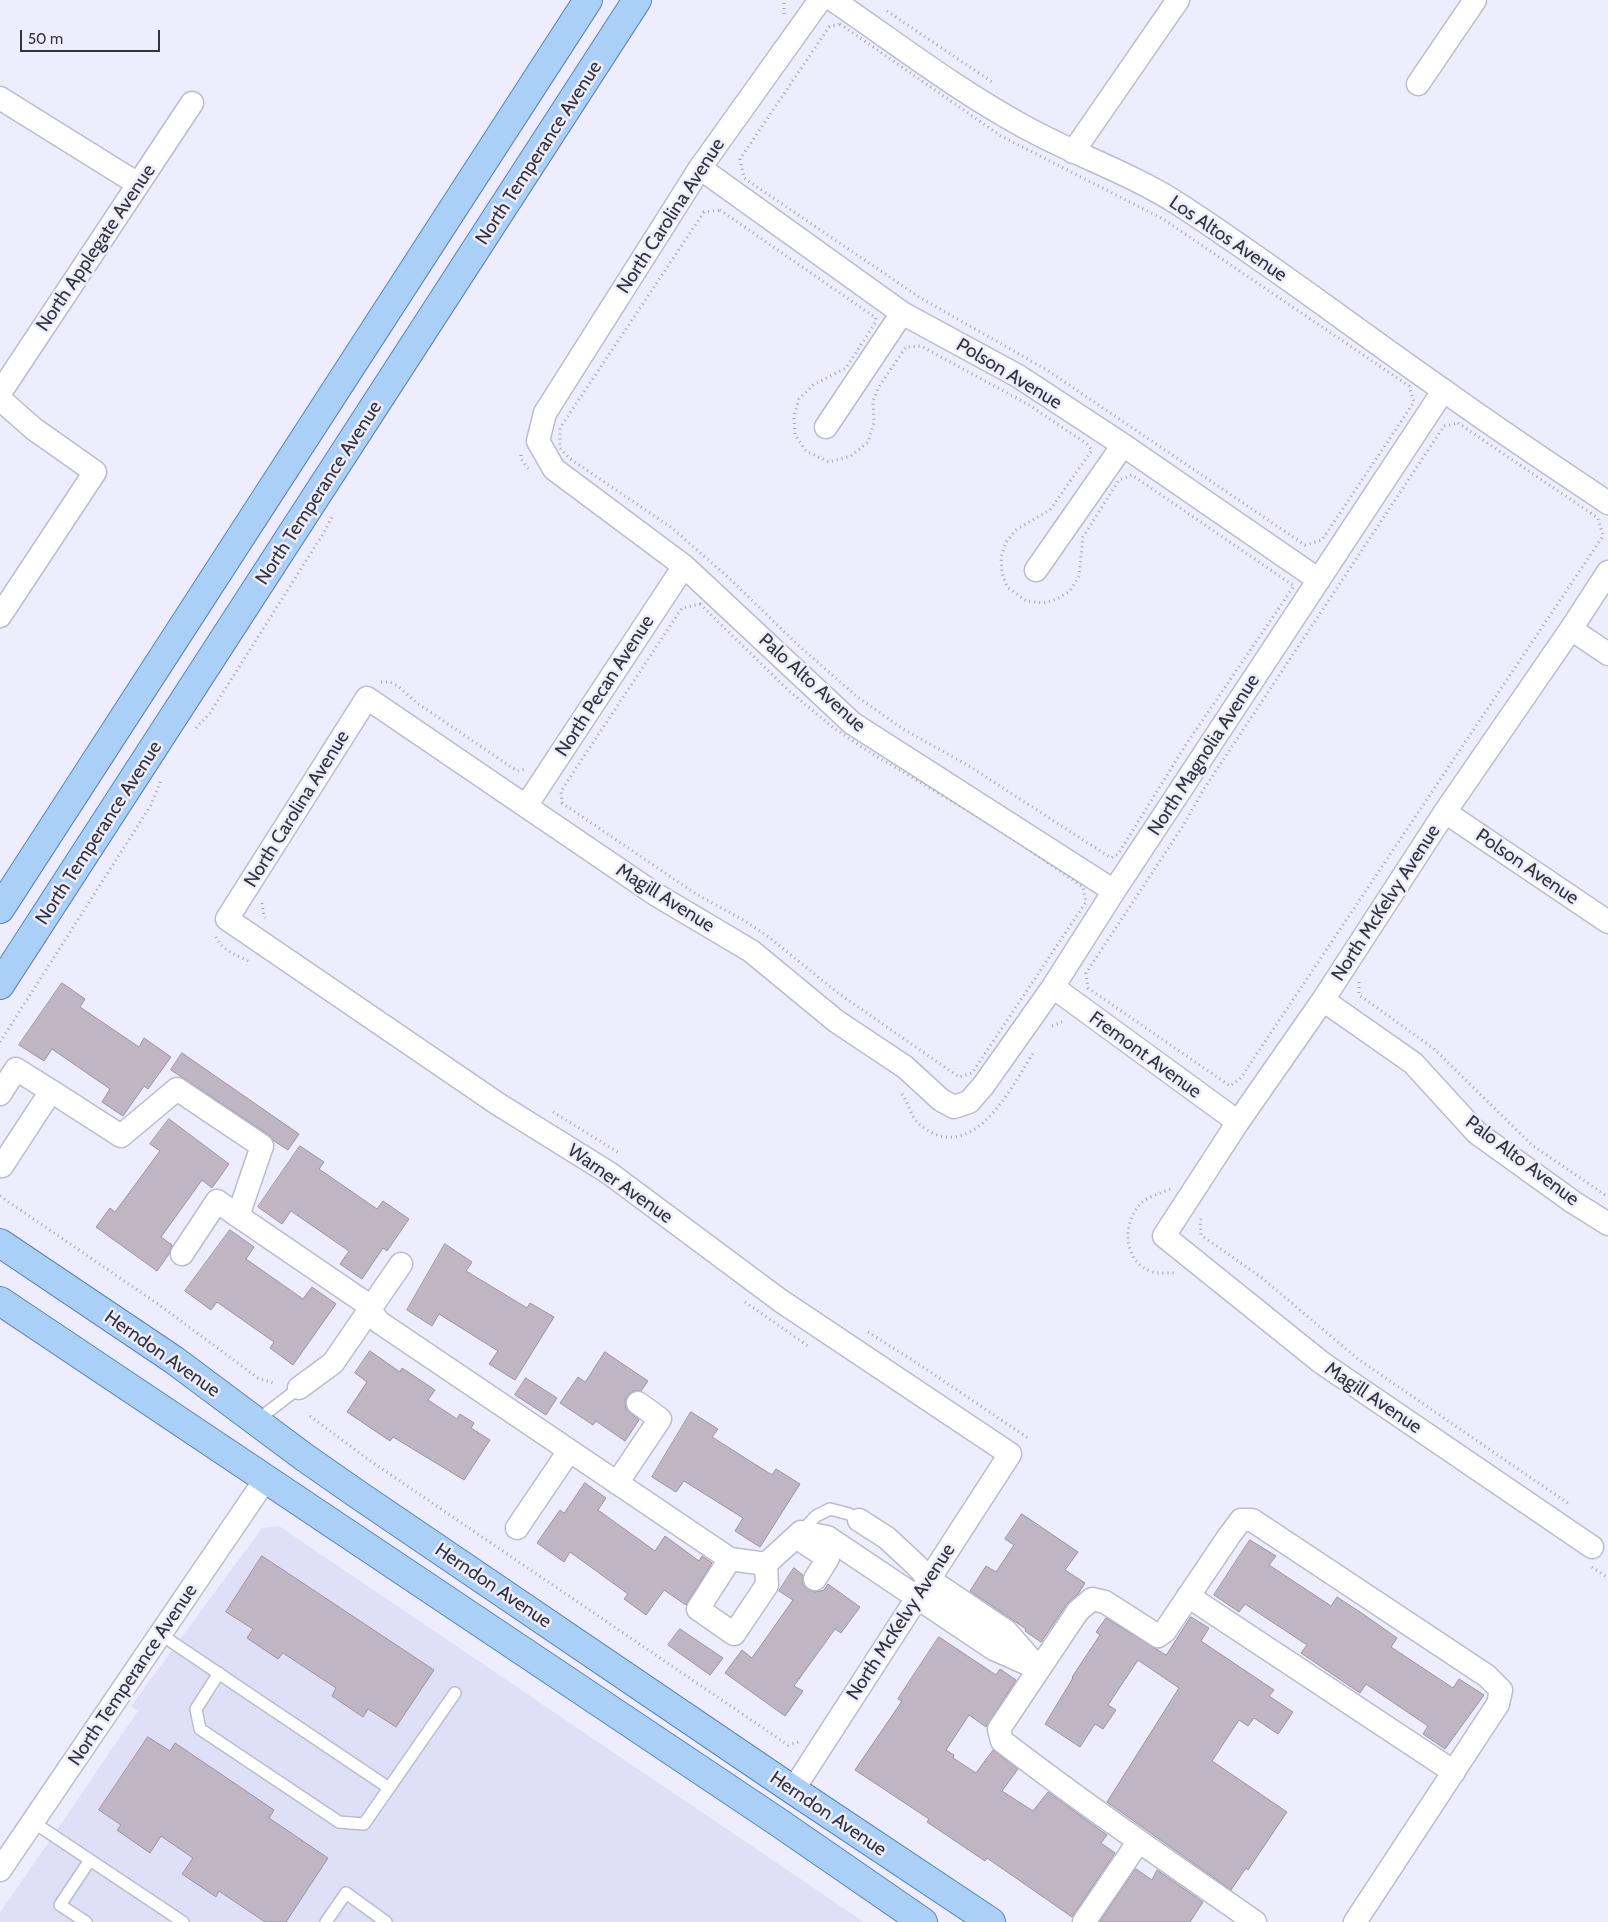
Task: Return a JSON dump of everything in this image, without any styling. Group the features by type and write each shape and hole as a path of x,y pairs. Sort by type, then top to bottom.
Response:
{"main road":[{"path":"0,909 588,0"},
{"name":"North Temperance Avenue","path":"0,985 637,0"},
{"name":"Herndon Avenue","path":"0,1243 174,1360 352,1490 793,1790 991,1922"},
{"name":"Herndon Avenue","path":"0,1302 778,1822 924,1922"},
{"path":"542,1664 642,1712 764,1793 784,1794 793,1790"},
{"path":"778,1822 784,1817 801,1817 919,1898 968,1922"}],"street":[{"name":"North Carolina Avenue","path":"538,441 544,413 700,168 820,0"},
{"name":"Los Altos Avenue","path":"833,0 986,104 1023,126 1073,152 1136,180 1176,202 1292,280 1443,391 1608,503"},
{"path":"1073,152 1178,0"},
{"path":"1418,84 1475,0"},
{"path":"0,98 138,184"},
{"name":"North Applegate Avenue","path":"0,393 192,103"},
{"name":"Polson Avenue","path":"700,168 902,313 1018,376 1123,445 1319,580"},
{"path":"826,427 902,313"},
{"name":"North Magnolia Avenue","path":"954,1107 969,1102 983,1086 1052,987 1443,391"},
{"path":"0,399 34,429 95,472 0,616"},
{"name":"Palo Alto Avenue","path":"538,441 554,469 684,566 852,722 1114,891"},
{"path":"1036,570 1123,445"},
{"name":"North Pecan Avenue","path":"526,806 684,566"},
{"name":"North McKelvy Avenue","path":"1164,1236 1238,1122 1323,1000 1445,812 1608,572"},
{"path":"1571,629 1608,654"},
{"name":"North Carolina Avenue","path":"227,919 367,698"},
{"name":"Magill Avenue","path":"367,698 655,894 751,951 836,1021 906,1067 941,1100 954,1107"},
{"name":"Polson Avenue","path":"1445,812 1608,922"},
{"name":"Warner Avenue","path":"227,919 498,1104 609,1173 781,1301 1010,1454"},
{"name":"Fremont Avenue","path":"1052,987 1238,1122"},
{"name":"Palo Alto Avenue","path":"1323,1000 1413,1063 1477,1133 1573,1202 1608,1224"},
{"path":"0,1094 16,1068 121,1136 177,1089 262,1146 238,1216"},
{"path":"0,1164 2,1166 51,1091"},
{"path":"182,1254 217,1201 364,1302 379,1322 730,1559 766,1564"},
{"name":"Magill Avenue","path":"1164,1236 1322,1363 1588,1554"},
{"path":"299,1388 333,1362 401,1264"},
{"path":"618,1483 660,1419 638,1403"},
{"path":"517,1528 569,1451"},
{"name":"North McKelvy Avenue","path":"793,1790 1010,1454"},
{"name":"North Temperance Avenue","path":"0,1870 265,1480"},
{"path":"859,1520 887,1538 916,1564 923,1588"},
{"path":"1256,1922 1139,1842 1002,1741 999,1729 1078,1611 1092,1599 1105,1602 1158,1636 1165,1632 1241,1520 1252,1520 1487,1676 1501,1690 1498,1704 1355,1922"},
{"path":"799,1534 828,1558 815,1579"},
{"path":"766,1564 799,1534 827,1537 1006,1631 1040,1669"},
{"path":"730,1559 698,1609 734,1634 767,1584 766,1564"},
{"path":"1188,1596 1454,1772"},
{"path":"1084,1922 1139,1842"}],"lane":[{"path":"256,1421 299,1388"},
{"path":"799,1534 816,1516 830,1509 849,1514 859,1520"},
{"path":"160,1634 389,1788"},
{"path":"218,1673 196,1708 200,1729 339,1822 364,1824 455,1693"},
{"path":"33,1822 183,1922"},
{"path":"86,1922 60,1905 90,1860"},
{"path":"326,1922 346,1893 386,1922"}],"path":[{"path":"882,7 995,84"},
{"path":"840,24 1001,136 1163,219 1409,386 1414,402 1322,540 1305,545 1047,370 919,297 744,178 740,159 829,27 840,24"},
{"path":"720,210 876,318 875,323 846,368 813,385 799,399 794,416 795,435 806,451 828,462 851,456 868,442 874,423 873,402 878,388 906,347 921,346 1029,405 1087,444 1092,450 1050,510 1017,530 1006,542 1001,557 1002,573 1007,587 1026,601 1043,603 1057,599 1070,590 1079,576 1083,536 1119,480 1132,475 1294,586 1187,743 1118,854 1111,858 969,766 903,729 856,696 797,644 729,578 672,528 570,458 560,448 560,428 704,212 720,210"},
{"path":"1458,423 1598,518 1603,536 1240,1079 1230,1086 1088,988 1086,973 1183,826 1204,789 1444,426 1458,423"},
{"path":"700,604 789,691 836,729 880,758 999,829 1084,887 1086,902 972,1073 959,1077 838,993 770,938 745,921 696,894 562,802 561,791 682,608 700,604"},
{"path":"261,898 264,917 272,923"},
{"path":"1364,974 1359,982 1360,995 1433,1048 1532,1146 1608,1197"},
{"path":"1048,1032 1053,1024 1063,1020 1071,1026"},
{"path":"898,1090 916,1121 931,1133 947,1138 965,1135 983,1124 995,1110 1037,1048"},
{"path":"550,1110 625,1158"},
{"path":"1172,1188 1142,1202 1131,1218 1127,1234 1129,1250 1139,1262 1153,1272 1179,1274"},
{"path":"0,1196 158,1304 258,1378 276,1384"},
{"path":"1205,1213 1200,1221 1201,1235 1262,1278 1358,1359 1574,1508"},
{"path":"865,1330 1028,1438"},
{"path":"310,1416 369,1460 788,1745 798,1742 804,1734"},
{"path":"1588,1554 1608,1578"}],"shaded area":[{"path":"279,1526 864,1922 0,1922 0,1913 138,1711 131,1706 262,1528"}],"building":[{"path":"62,983 85,999 80,1007 139,1047 144,1038 171,1057 148,1089 144,1086 123,1116 102,1102 110,1089 52,1049 44,1061 19,1045"},
{"path":"182,1053 299,1134 288,1150 274,1141 269,1135 171,1070"},
{"path":"169,1119 229,1164 212,1188 202,1180 161,1237 172,1245 169,1254 157,1271 96,1227 110,1208 115,1212 160,1151 150,1144"},
{"path":"300,1146 324,1162 319,1169 377,1209 383,1201 409,1219 387,1251 383,1248 362,1279 340,1264 349,1251 291,1211 282,1224 258,1207"},
{"path":"230,1230 254,1247 246,1259 303,1299 312,1287 336,1304 293,1365 270,1348 274,1342 217,1302 211,1310 185,1291"},
{"path":"445,1244 472,1262 466,1271 527,1308 530,1303 554,1317 515,1380 489,1364 498,1351 439,1314 432,1326 407,1310"},
{"path":"370,1351 400,1372 402,1368 435,1390 428,1400 457,1419 460,1414 474,1423 471,1428 490,1440 464,1480 393,1437 390,1441 347,1412 367,1382 355,1373"},
{"path":"605,1352 648,1381 641,1391 633,1391 625,1401 626,1409 639,1420 625,1441 596,1421 593,1425 560,1403 578,1377 585,1382"},
{"path":"526,1378 557,1398 546,1415 515,1395"},
{"path":"691,1412 718,1429 712,1437 772,1475 776,1469 800,1484 760,1547 735,1531 743,1518 684,1481 676,1492 652,1477"},
{"path":"585,1483 606,1498 598,1510 655,1551 665,1536 699,1561 702,1556 712,1563 686,1605 664,1590 646,1615 624,1599 628,1594 570,1552 564,1562 537,1543 560,1510 564,1513"},
{"path":"1022,1514 1078,1552 1065,1570 1085,1583 1078,1594 1067,1604 1041,1642 1025,1631 1026,1629 970,1591 986,1566 996,1572 1014,1545 1005,1539"},
{"path":"1250,1540 1276,1556 1269,1565 1331,1606 1337,1597 1397,1638 1391,1647 1453,1688 1459,1679 1484,1695 1445,1749 1423,1734 1428,1726 1366,1684 1360,1693 1301,1653 1307,1645 1245,1604 1239,1612 1214,1595"},
{"path":"262,1556 434,1670 396,1727 368,1709 363,1717 332,1696 336,1688 283,1653 278,1659 247,1638 253,1629 226,1612"},
{"path":"794,1568 803,1575 803,1585 809,1590 821,1591 828,1584 860,1607 841,1633 835,1629 794,1686 803,1691 785,1716 725,1673 742,1650 752,1658 793,1600 779,1591"},
{"path":"1191,1617 1209,1628 1201,1641 1274,1690 1269,1696 1293,1712 1278,1734 1254,1718 1248,1726 1239,1720 1212,1761 1287,1812 1248,1870 1246,1868 1231,1890 1107,1802 1179,1688 1138,1660 1108,1705 1116,1710 1103,1729 1095,1724 1080,1747 1045,1724 1072,1677 1100,1635 1096,1632 1106,1618 1166,1655"},
{"path":"680,1629 723,1658 710,1675 668,1645"},
{"path":"939,1637 996,1675 1000,1669 1016,1680 986,1727 969,1715 946,1750 954,1755 953,1758 976,1773 993,1750 1018,1769 1002,1791 1033,1811 1048,1792 1107,1835 1101,1843 1115,1853 1072,1917 987,1858 985,1861 927,1822 929,1819 855,1770 902,1701 898,1699"},
{"path":"148,1737 170,1751 175,1743 274,1810 269,1818 328,1858 286,1922 265,1922 219,1891 216,1897 182,1874 193,1858 161,1836 150,1853 117,1830 121,1825 99,1810"},
{"path":"1136,1869 1152,1880 1157,1870 1203,1902 1190,1922 1100,1922"}]}
